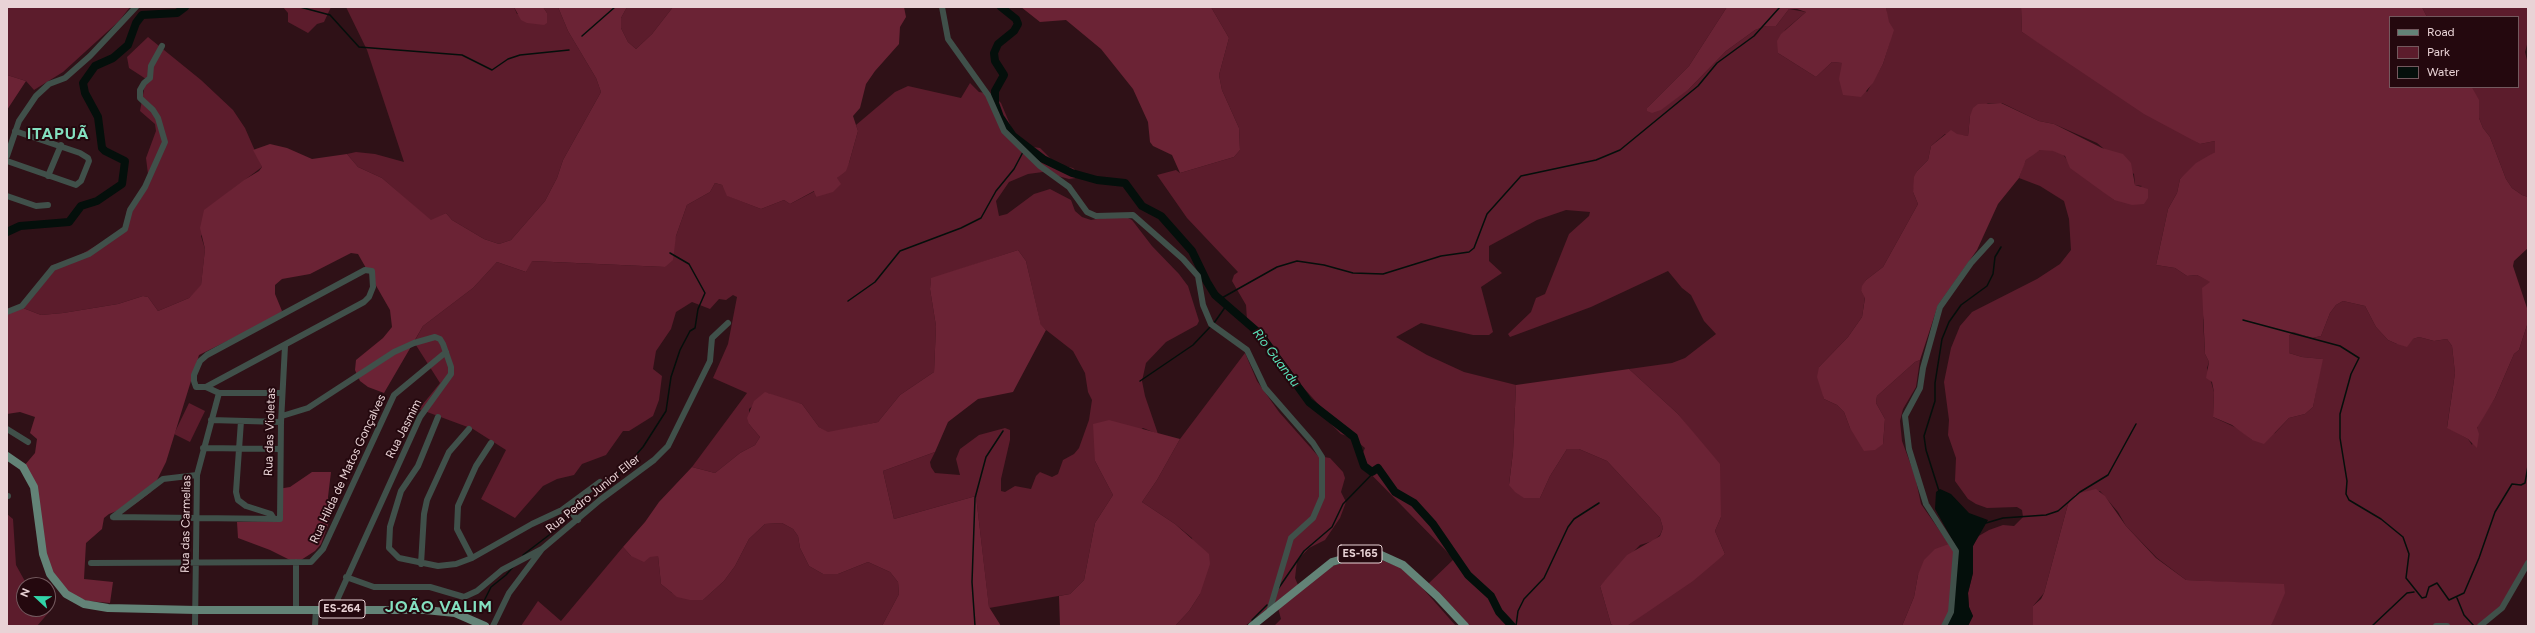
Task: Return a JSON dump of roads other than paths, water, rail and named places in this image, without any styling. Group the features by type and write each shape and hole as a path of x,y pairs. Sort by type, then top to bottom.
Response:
{"main road":[{"name":"ES-264","path":"7,456 23,467 34,487 46,566 53,578 66,594 84,604 99,607 196,610 333,609 446,612 463,615 485,626"},
{"name":"ES-165","path":"1252,626 1332,562 1360,554 1382,555 1403,565 1437,596 1465,626"}],"street":[{"path":"7,156 15,131 26,109 36,96 49,84 64,78 90,56 136,7"},
{"path":"942,7 948,39 988,95 1004,131 1040,166 1070,187 1087,212 1096,216 1133,215 1183,258 1198,276 1203,305 1212,325 1247,350 1265,388 1313,443 1322,457 1323,482 1320,505 1310,522 1291,538 1269,612"},
{"path":"7,312 22,306 53,268 89,254 125,229 130,210 145,187 165,142 158,118 153,110 140,98 140,90 144,83 150,78 151,66 162,46"},
{"path":"7,161 74,185 79,185 82,181 89,159 61,145 15,131"},
{"path":"48,176 61,145"},
{"path":"7,196 36,206 48,205"},
{"path":"1944,626 1951,612 1956,551 1926,504 1909,450 1905,416 1920,388 1923,368 1940,307 1971,263 1991,241"},
{"path":"365,270 373,272 373,287 367,300 285,346 206,387 198,388 194,381 197,365 202,359 365,270"},
{"name":"Rua Pedro Junior Eller","path":"493,626 510,593 542,549 595,504 662,452 671,440 685,407 712,357 712,338 728,323"},
{"name":"Rua Jasmim","path":"211,420 241,421 281,419 308,408 394,352 414,343 436,337 442,340 452,369 450,376 420,417 346,577 333,609"},
{"name":"Rua das Violetas","path":"277,519 285,346"},
{"name":"Rua Hilda de Matos Gonçalves","path":"91,563 197,561 311,562 323,549 394,395 446,352"},
{"path":"206,387 219,393 282,393"},
{"name":"Rua das Carmelias","path":"195,626 197,475 203,448 219,393"},
{"path":"438,417 418,466 401,491 388,534 389,548 392,554 408,561 421,564 449,566 472,558 562,510 600,482"},
{"path":"241,421 236,492 238,500 246,506 271,514 277,519"},
{"path":"7,429 28,442"},
{"path":"421,564 424,514 427,500 450,452 469,429"},
{"path":"472,558 457,529 458,506 476,466 491,443"},
{"path":"203,448 280,449"},
{"path":"197,475 163,479 113,517 277,519"},
{"path":"562,510 570,512 578,520"},
{"path":"346,577 374,587 430,587 464,597 477,591 502,570 542,549"},
{"path":"296,562 296,610"},
{"path":"2480,626 2502,608 2528,563"},
{"path":"315,626 316,609"},
{"path":"2436,626 2447,626"}],"water":[{"path":"1940,489 1951,494 1969,513 1988,520 1973,546 1973,573 1968,593 1969,607 1973,616 1968,626 1946,626 1953,614 1958,550 1935,509 1936,492"}],"waterway":[{"name":"Rio Guandu","path":"7,232 20,226 69,222 81,206 97,201 122,184 125,161 102,148 98,117 85,93 83,83 95,66 113,58 128,45 136,23 142,15 177,13 185,7"},
{"path":"300,7 330,15 359,47 462,55 492,70 508,59 520,55 569,50"},
{"path":"582,36 615,7"},
{"name":"Rio Guandu","path":"1001,7 1016,19 1018,24 1014,31 998,44 994,53 995,61 1004,75 995,91 995,103 1000,117 1013,136 1043,159 1072,173 1097,180 1125,183 1142,206 1161,216 1192,251 1215,295 1260,334 1309,402 1354,437 1364,466 1372,472 1378,468 1395,492 1414,503 1433,524 1468,575 1491,596 1499,612 1512,626"},
{"path":"1220,299 1277,267 1297,261 1324,265 1353,273 1383,274 1441,256 1469,252 1474,248 1487,214 1521,176 1596,160 1620,150 1698,86 1717,63 1754,36 1780,7"},
{"path":"848,301 875,282 900,251 961,228 981,218 996,191 1014,169 1023,152"},
{"path":"1939,491 1926,450 1924,436 1935,401 1935,383 1942,339 1949,322 1961,305 1987,286 1993,274 1995,257 2001,247"},
{"path":"574,510 596,496 611,483 643,447 666,411 671,377 680,350 690,331 695,328 698,309 705,293 689,264 670,253"},
{"path":"1214,323 1226,306"},
{"path":"2243,320 2340,346 2359,358 2351,374 2340,414 2340,438 2347,481 2346,494 2349,500 2381,519 2403,537 2409,554 2406,578 2422,598 2426,597 2429,587 2437,583 2449,600 2464,593 2479,558 2495,512 2512,484 2521,485 2525,483 2528,466"},
{"path":"1140,381 1193,345 1211,326"},
{"path":"1986,523 2003,518 2046,515 2058,511 2080,492 2108,475 2136,424"},
{"path":"975,626 972,582 975,498 986,457 1003,431"},
{"path":"1278,589 1304,551 1332,527 1343,504 1378,468"},
{"path":"1516,626 1518,611 1524,599 1544,578 1568,527 1574,519 1599,503"},
{"path":"523,555 557,529 568,515"},
{"path":"473,614 483,603 491,587 506,575 513,567"},
{"path":"2372,626 2407,593 2414,592"},
{"path":"2457,598 2464,615 2474,626"},
{"path":"1252,620 1267,605"}],"district":[{"name":"ITAPUÃ","path":"58,134"},
{"name":"JOÃO VALIM","path":"439,607"}]}
